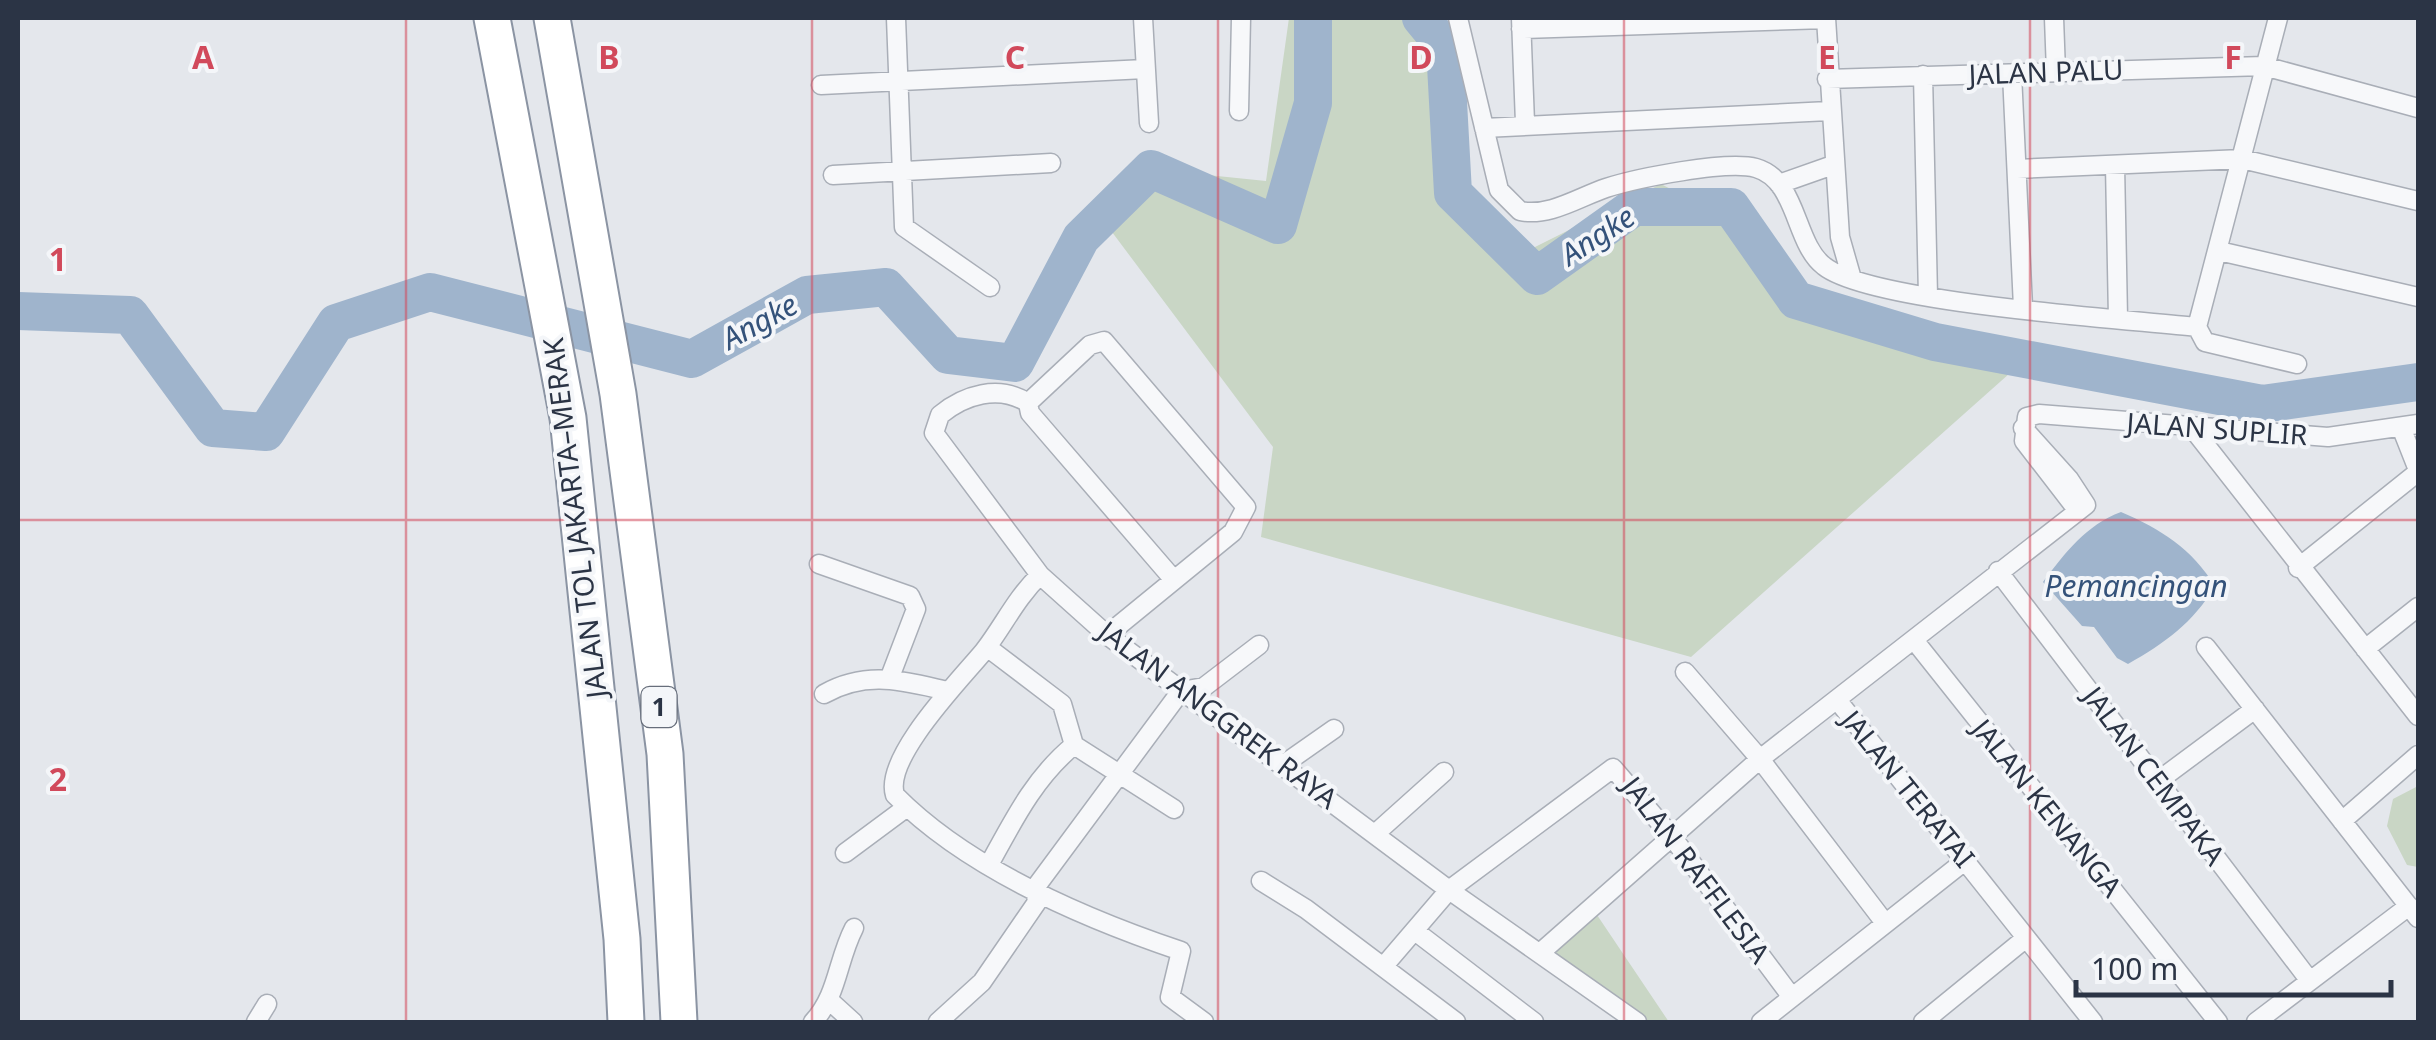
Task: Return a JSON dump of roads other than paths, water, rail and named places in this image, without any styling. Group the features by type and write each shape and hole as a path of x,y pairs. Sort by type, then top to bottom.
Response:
{"highway":[{"name":"JALAN TOL JAKARTA–MERAK","path":"492,18 568,418 622,938 626,1022"},
{"name":"JALAN TOL JAKARTA–MERAK","path":"552,18 618,394 665,754 680,1022"}],"street":[{"path":"896,18 899,171 906,230 990,288"},
{"path":"1142,18 1149,123"},
{"path":"1240,112 1241,18"},
{"path":"1458,18 1499,190 1520,211 1534,214 1609,187 1681,172 1754,167 1779,184 1819,261 1852,279 1928,296 2197,327"},
{"path":"1525,123 1521,23 1826,18 1840,237 1852,279"},
{"path":"2054,18 2056,72"},
{"path":"2278,18 2197,327 2205,342 2297,364"},
{"name":"JALAN PALU","path":"1827,79 2264,66 2418,108"},
{"path":"821,85 1145,69"},
{"path":"2012,74 2022,307"},
{"path":"1922,76 1928,296"},
{"path":"1484,128 1829,111"},
{"path":"2016,169 2242,159 2418,201"},
{"path":"833,175 1052,163"},
{"path":"2115,164 2118,318"},
{"path":"1779,184 1833,165"},
{"path":"2219,251 2418,297"},
{"path":"1107,635 1174,580 1240,525 1247,512 1240,496 1104,342 1090,345 1028,403 1030,413 1174,580"},
{"name":"JALAN ANGGREK RAYA","path":"1028,403 1008,394 968,396 940,415 934,433 1040,574 1107,635 1181,691 1284,764 1448,890 1638,1022"},
{"name":"JALAN SUPLIR","path":"2082,508 2024,441 2027,417 2038,414 2328,437 2410,426"},
{"path":"2298,568 2418,471 2410,426"},
{"path":"2193,429 2298,568 2418,716"},
{"name":"JALAN TERATAI","path":"2082,508 1838,701 2090,1022"},
{"path":"820,564 910,596 916,609 890,677"},
{"name":"JALAN CEMPAKA","path":"1998,571 2310,981"},
{"path":"1040,574 1020,594 987,647 920,729 895,779 896,796 939,835 1035,888 1132,936 1181,951 1170,997 1204,1022"},
{"path":"2365,649 2418,607"},
{"name":"JALAN KENANGA","path":"1914,640 2218,1022"},
{"path":"938,1022 982,982 1038,902 1035,888 1102,799 1116,773 1181,691 1204,687 1259,645"},
{"path":"2206,646 2414,912 2256,1022"},
{"path":"987,647 1062,704 1074,745 1174,809"},
{"path":"1685,672 1760,758 1884,923"},
{"path":"824,694 846,682 890,677 948,691"},
{"path":"1540,953 1760,758 1838,701"},
{"path":"2158,781 2255,709"},
{"path":"1284,764 1334,729"},
{"path":"990,863 1040,778 1074,745"},
{"path":"2342,821 2418,754"},
{"name":"JALAN RAFFLESIA","path":"1448,890 1612,768 1620,770 1791,996"},
{"path":"1376,833 1444,772"},
{"path":"845,853 907,807"},
{"path":"1761,1022 1966,860"},
{"path":"1261,882 1456,1022"},
{"path":"1383,967 1448,890"},
{"path":"813,1022 832,1002 838,965 854,928"},
{"path":"1415,931 1534,1022"},
{"path":"1923,1022 2026,938"},
{"path":"832,1002 853,1022"},
{"path":"256,1022 266,1004"}],"water":[{"name":"Pemancingan","path":"2121,512 2174,542 2196,561 2215,586 2177,631 2128,664 2117,658 2094,627 2082,626 2043,582 2087,532"}],"waterway":[{"name":"Angke","path":"18,311 130,315 213,428 266,432 336,323 430,292 692,359 807,295 886,287 948,355 1015,363 1081,238 1151,169 1278,225 1313,103 1313,18"},
{"name":"Angke","path":"1421,18 1445,47 1453,193 1537,276 1634,207 1731,207 1796,300 1935,342 2262,404 2418,382"}]}
